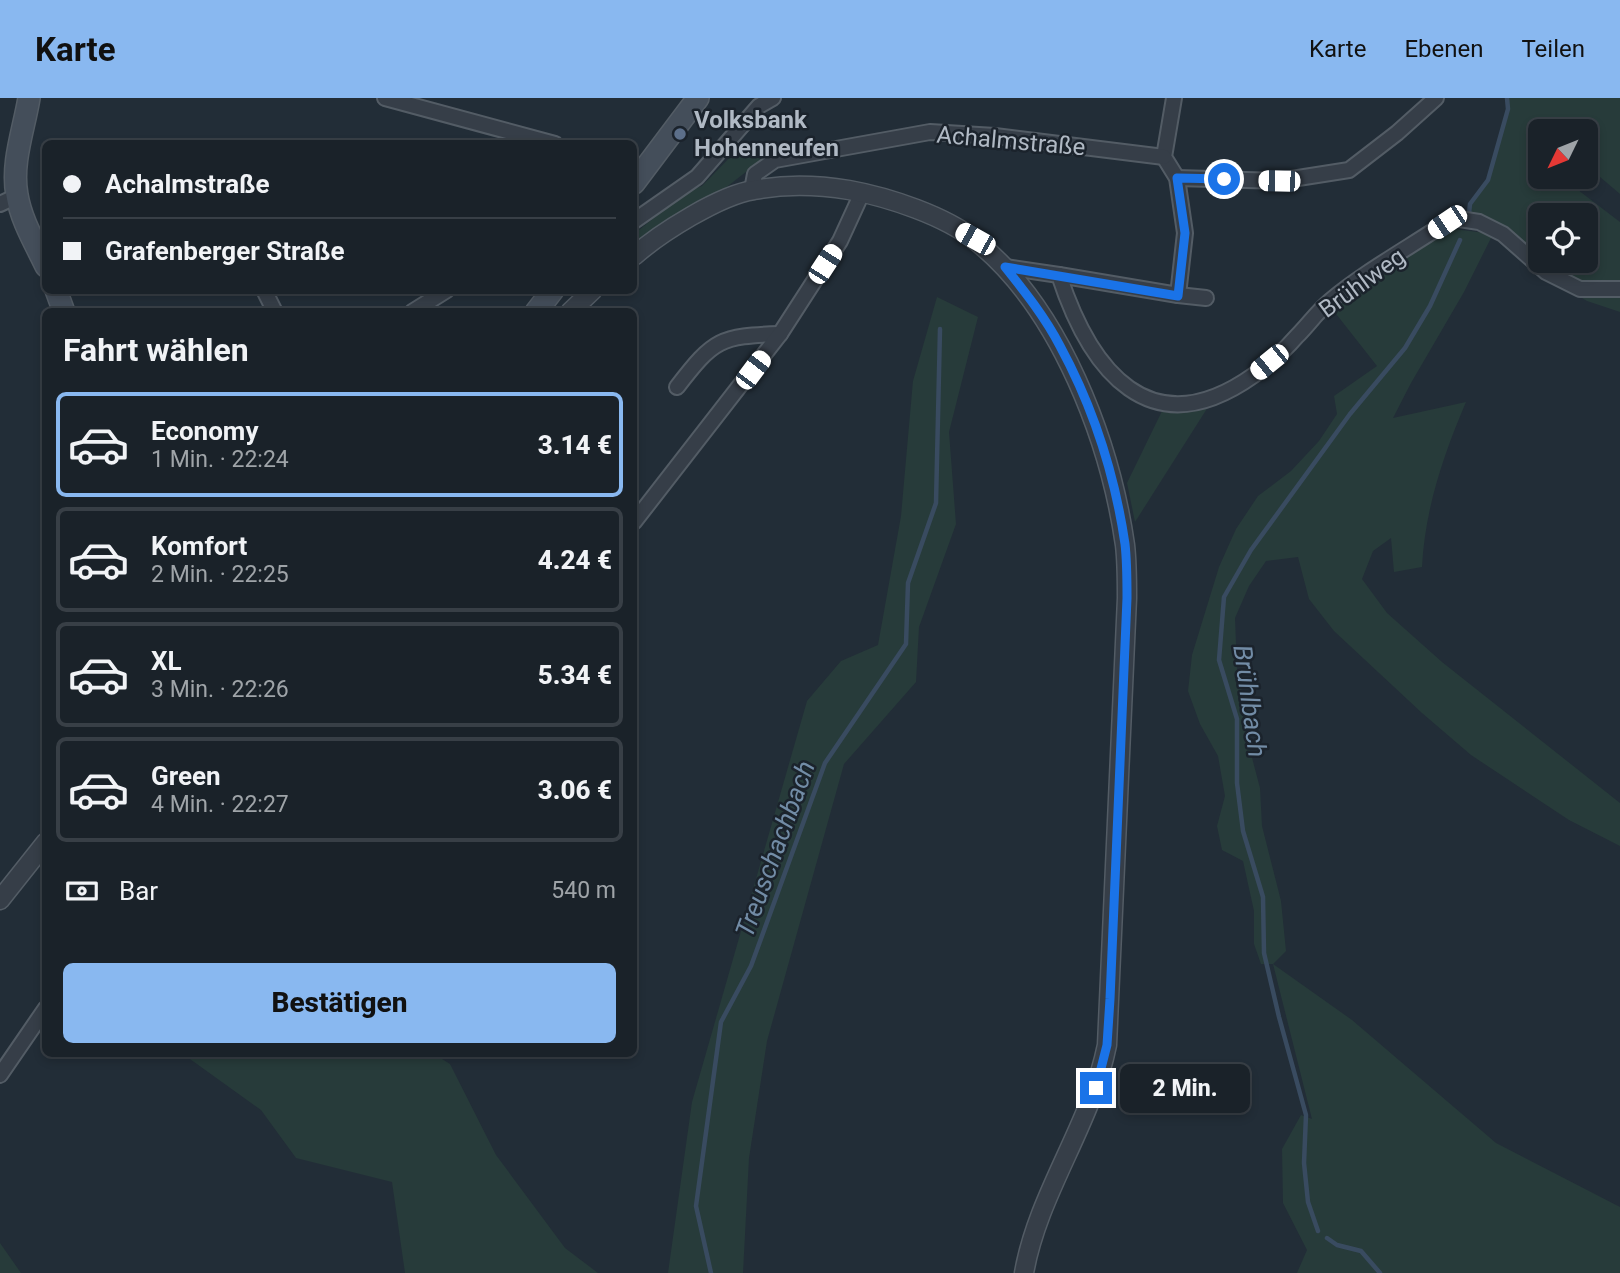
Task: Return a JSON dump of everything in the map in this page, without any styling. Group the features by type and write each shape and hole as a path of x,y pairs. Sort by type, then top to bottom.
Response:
{"main road":[{"path":"29,98 15,177 8,200 42,250"},
{"path":"637,172 698,98"}],"street":[{"path":"385,98 540,140"},
{"path":"637,219 697,177 759,106 773,98"},
{"path":"1174,98 1164,157 1177,178 1185,233 1178,296"},
{"path":"1177,178 1279,181 1349,170 1436,98"},
{"name":"Achalmstraße","path":"752,190 755,174 775,160 930,132 995,136 1164,157"},
{"path":"637,254 681,223 718,203 752,190 828,187 862,192 942,221 975,239 1005,267 1036,307 1060,345 1104,451 1117,499 1125,547 1127,598 1107,1045 1102,1071 1090,1105 1042,1212 1027,1252 1024,1273"},
{"path":"637,518 780,334 840,241 862,192"},
{"name":"Brühlweg","path":"1059,275 1069,308 1102,360 1131,391 1165,405 1193,403 1221,395 1254,375 1295,339 1339,294 1453,218 1479,222 1503,234 1546,272 1580,289 1620,289"},
{"path":"1005,267 1178,296 1206,298"},
{"path":"418,308 441,294"},
{"path":"574,308 589,294"},
{"path":"677,387 707,349 721,341 746,335 780,334"},
{"path":"0,900 42,847"},
{"path":"0,1075 42,1014"}],"green space":[{"path":"1507,98 1620,98 1620,194 1598,175 1598,119 1528,119 1528,189 1577,189 1595,203 1528,203 1528,249 1507,230 1469,213 1470,204 1488,180 1508,109"},
{"path":"760,142 770,153 719,193 637,244 637,232 686,192 702,186 737,150"},
{"path":"1598,205 1620,222 1620,285 1588,282 1559,274 1598,273"},
{"path":"1454,229 1493,234 1464,292 1393,418 1466,402 1436,483 1427,524 1422,567 1394,572 1391,538 1373,551 1362,579 1387,613 1442,662 1620,803 1620,846 1569,820 1471,755 1422,713 1334,631 1309,599 1298,557 1266,561 1249,586 1235,618 1237,669 1244,701 1246,735 1260,788 1262,826 1281,901 1286,951 1273,964 1261,964 1254,944 1254,911 1243,861 1222,850 1217,826 1225,796 1218,756 1200,724 1188,691 1192,655 1219,567 1236,529 1258,496 1291,471 1319,441 1337,414 1334,396 1377,366 1333,310 1397,263"},
{"path":"1569,290 1620,294 1620,312 1587,301"},
{"path":"937,297 978,317 949,432 956,524 919,627 916,682 844,764 767,1041 749,1158 743,1273 668,1273 692,1102 807,701 841,661 878,645 901,516 913,381"},
{"path":"1208,407 1135,522 1127,483 1163,409"},
{"path":"1273,964 1352,1020 1496,1143 1620,1207 1620,1273 1297,1273 1307,1250 1283,1203 1282,1149 1301,1115 1312,1119"},
{"path":"187,1057 439,1057 450,1064 496,1155 565,1248 598,1273 405,1273 392,1182 296,1158 261,1110"},
{"path":"0,1243 21,1273 0,1273"}],"waterway":[{"path":"1473,215 1469,213 1470,204 1488,180 1508,109 1507,98"},
{"name":"Brühlbach","path":"1318,1231 1308,1202 1304,1163 1306,1115 1264,953 1263,897 1243,831 1237,783 1237,719 1219,660 1224,597 1251,550 1350,414 1405,348 1430,306 1460,240"},
{"name":"Treuschachbach","path":"711,1273 696,1206 721,1022 751,966 825,763 906,644 908,583 936,503 940,329"},
{"path":"1327,1238 1337,1245 1361,1251 1380,1273"}],"place":[{"name":"Volksbank Hohenneufen","path":"680,134"}],"route":[{"path":"1096,1088 1107,1045 1110,999 1127,598 1125,547 1117,499 1104,451 1077,381 1060,345 1036,307 1005,267 1178,296 1185,233 1177,178 1224,179"}]}
